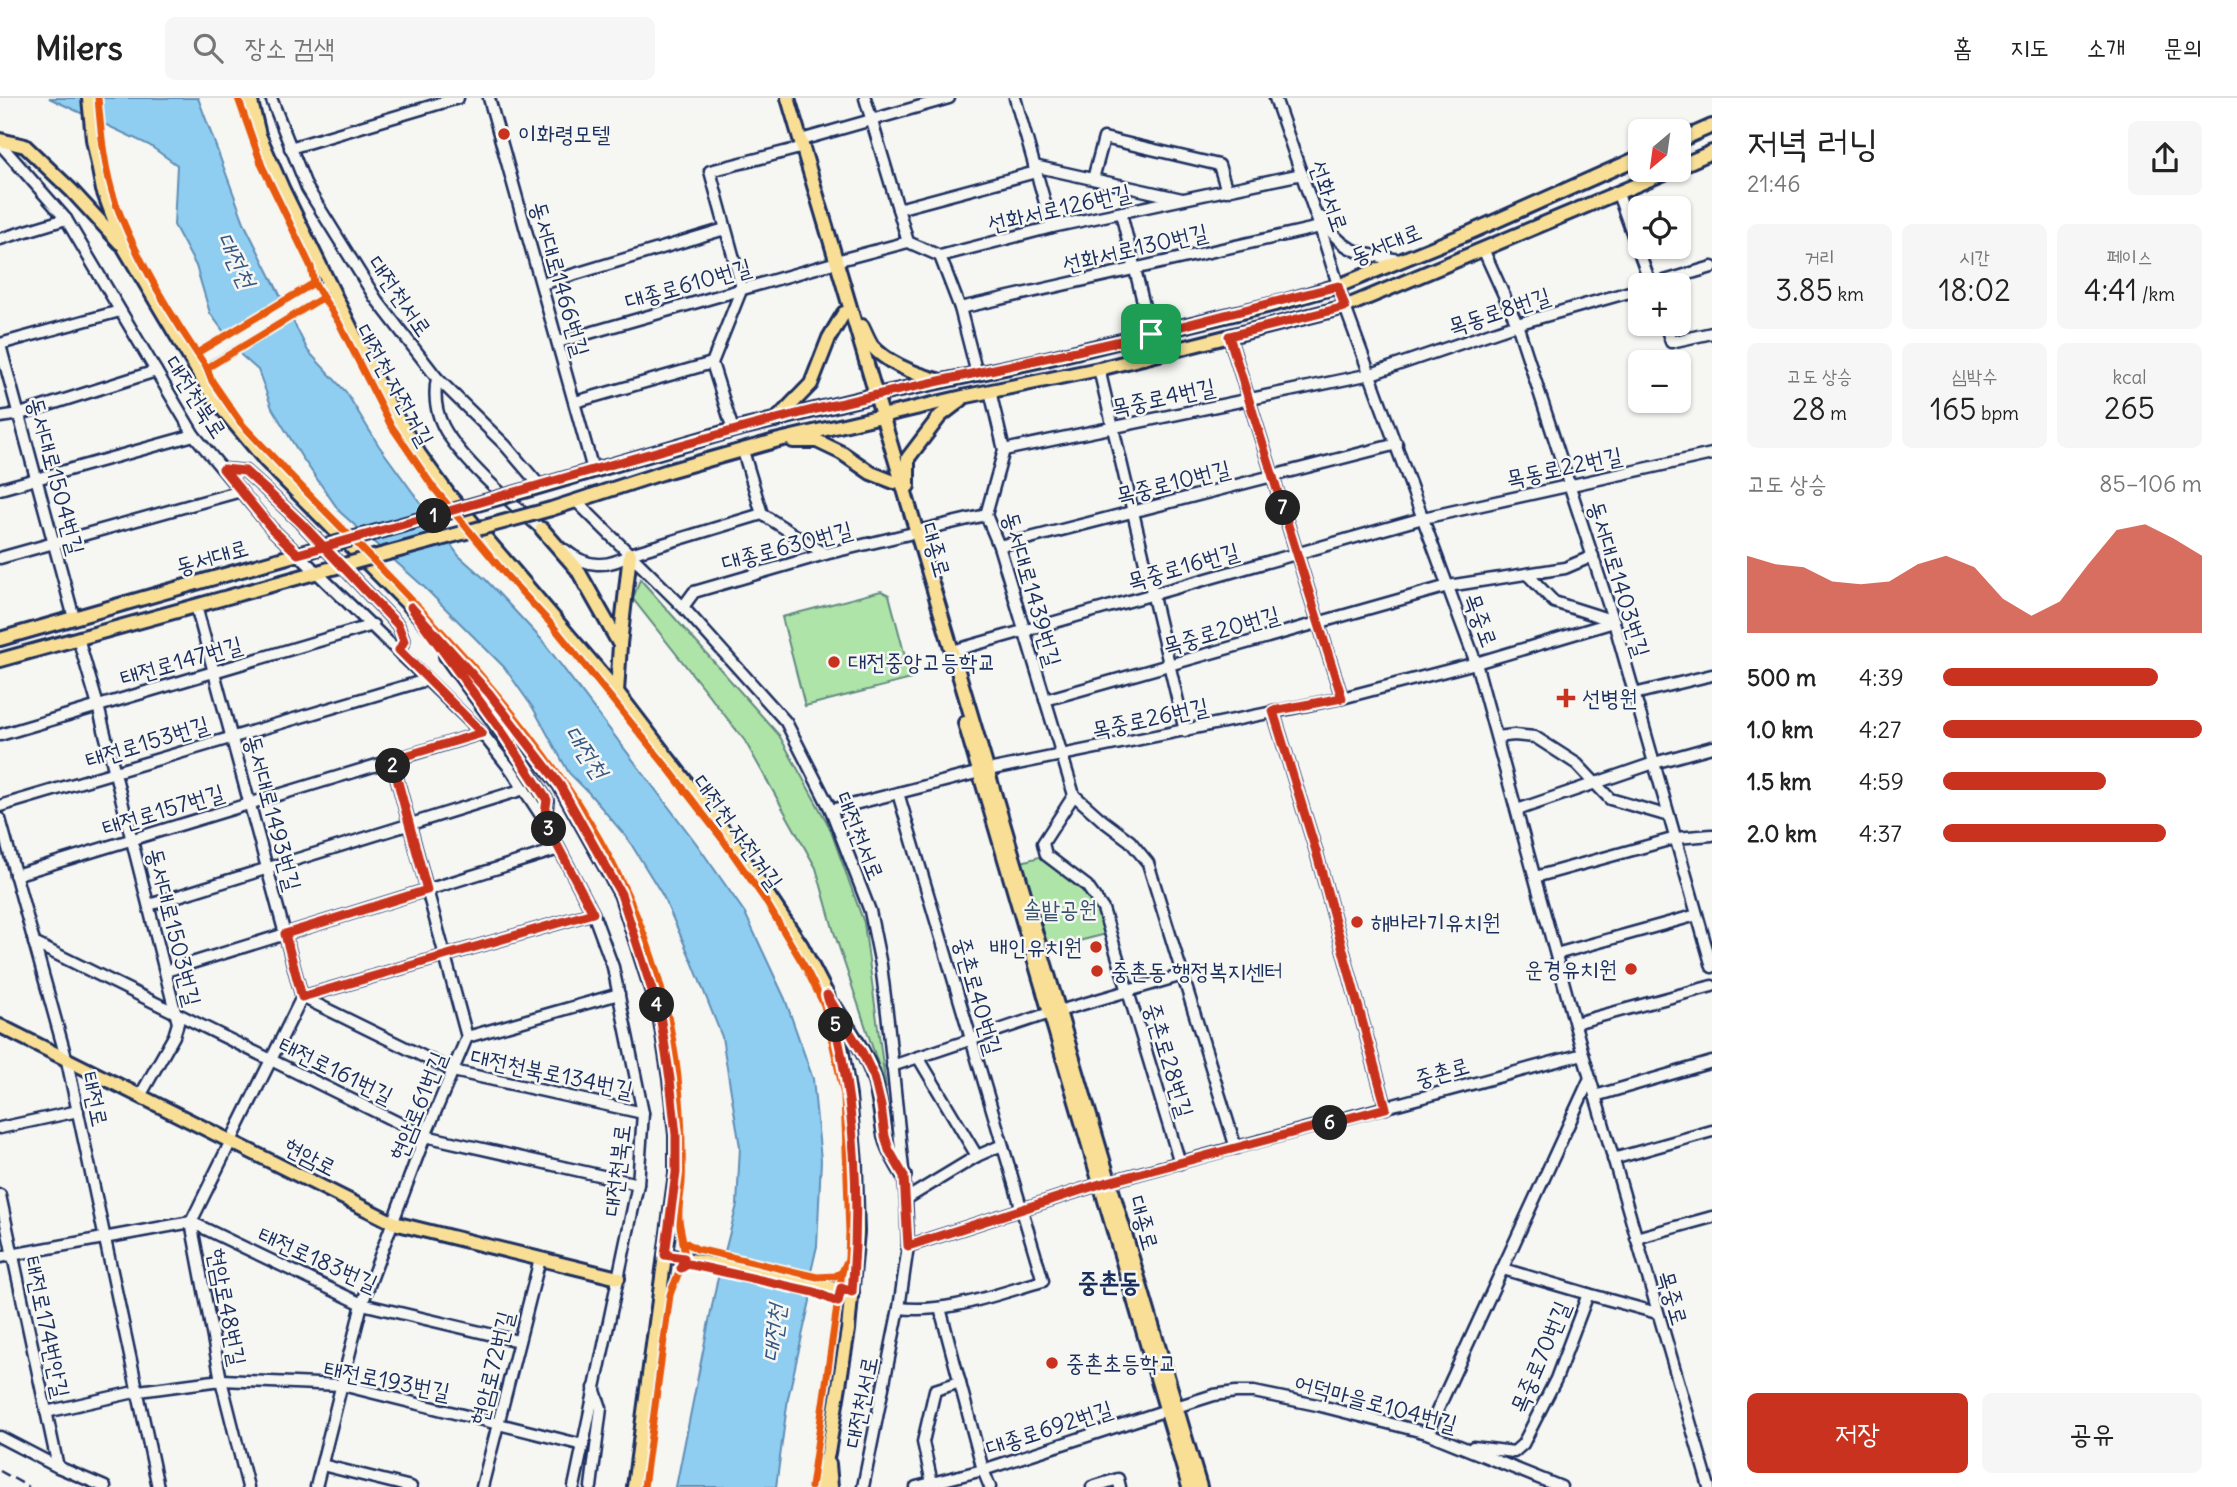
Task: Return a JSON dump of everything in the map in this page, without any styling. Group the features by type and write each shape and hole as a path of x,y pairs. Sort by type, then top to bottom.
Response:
{"main road":[{"path":"89,98 93,139 103,190 125,249 215,400 266,461 411,607 489,693 560,785 621,894 660,1015 676,1135 676,1173 634,1483"},
{"path":"250,98 259,135 328,284 386,400 419,454 448,494 617,692 763,885 862,1052 874,1077 887,1143 904,1176"},
{"name":"대종로","path":"781,98 798,144 847,308 894,482 952,651 983,771"},
{"name":"대종로","path":"788,98 798,144"},
{"path":"1691,136 1712,127"},
{"path":"0,142 25,146 72,191 125,249"},
{"path":"1691,161 1712,152"},
{"name":"동서대로","path":"0,639 733,430 872,395 945,382 1151,334 1338,286 1628,162"},
{"name":"동서대로","path":"0,660 551,509 668,471 775,441 967,396 1099,369 1345,307 1645,182"},
{"path":"776,420 811,384 828,338 847,308 872,345 895,362 920,375 945,382"},
{"path":"908,501 908,458 940,416 967,396"},
{"name":"대종로","path":"878,416 908,501 913,532 1171,1408 1189,1487"},
{"path":"775,441 817,441 842,453 871,473 894,482"},
{"path":"542,529 577,569 620,645"},
{"path":"617,692 630,554"},
{"path":"411,607 505,736 547,800 544,820"},
{"path":"820,1487 828,1453 852,1292 857,1232 849,1096 840,1041 827,995"},
{"name":"현암로","path":"0,1026 394,1223 618,1278"},
{"path":"665,1255 852,1292"},
{"name":"대종로","path":"1171,1408 1200,1487"},
{"path":"828,1453 831,1487"}],"street":[{"name":"대전천서로","path":"271,98 307,188 376,299 437,378 505,445 536,487"},
{"path":"290,148 458,98"},
{"name":"동서대로1466번길","path":"489,98 593,470"},
{"path":"865,98 908,242 940,256 960,308 977,374"},
{"path":"733,430 712,363 742,288 710,170 949,98"},
{"path":"1015,98 1052,227"},
{"name":"선화서로","path":"1275,98 1345,307"},
{"name":"선화서로126번길","path":"1093,179 1104,138 1219,165 1227,191"},
{"name":"대전천북로","path":"0,142 66,219 194,435 272,529 298,554 323,571 426,680 482,733 544,820 593,913 613,967 643,1113 638,1184 574,1487"},
{"path":"898,209 1035,169"},
{"name":"선화서로126번길","path":"1035,169 1186,200"},
{"name":"선화서로126번길","path":"940,256 1052,227 1302,174"},
{"path":"1618,194 1647,273"},
{"path":"1311,200 1338,242 1357,253 1402,260"},
{"path":"1121,213 1151,334"},
{"path":"0,239 66,219"},
{"name":"선화서로130번길","path":"960,308 1320,227"},
{"path":"542,284 725,229"},
{"name":"대종로610번길","path":"558,342 908,242"},
{"name":"동서대로1403번길","path":"1483,249 1517,324 1593,556 1712,967"},
{"path":"1691,273 1712,267"},
{"path":"193,364 328,284"},
{"name":"목동로8번길","path":"1371,374 1517,324 1628,292"},
{"name":"목중로","path":"1345,307 1476,663 1583,1054 1709,1487"},
{"path":"0,345 120,311"},
{"path":"1669,336 1671,342 1712,333"},
{"path":"1229,336 1342,698"},
{"name":"동서대로1504번길","path":"0,345 74,618"},
{"path":"575,402 712,363"},
{"path":"1099,369 1185,731"},
{"path":"0,417 19,414 156,371"},
{"name":"목중로4번길","path":"1004,450 1371,374"},
{"path":"437,378 434,396 442,424 455,444 573,557 594,564 616,564 630,554 762,514"},
{"name":"동서대로1439번길","path":"990,391 1004,450 986,515 999,546 1074,795"},
{"path":"0,489 194,435"},
{"name":"목중로10번길","path":"999,546 1397,444"},
{"path":"743,451 762,514 825,554"},
{"name":"목동로22번길","path":"1423,517 1712,454"},
{"path":"223,469 245,471 304,526 398,625 404,641 399,650"},
{"path":"0,558 241,491"},
{"name":"대전천서로","path":"576,501 683,607 786,722 831,810 870,912 881,965 904,1176 908,1246 899,1308 863,1487"},
{"name":"대종로","path":"913,532 986,515"},
{"name":"목중로16번길","path":"952,651 1423,517"},
{"name":"대종로630번길","path":"683,607 694,592 913,532"},
{"name":"목중로20번길","path":"1045,700 1448,586 1565,568 1593,556"},
{"path":"1527,574 1554,602 1614,622"},
{"name":"동서대로1493번길","path":"196,606 302,997"},
{"name":"목중로26번길","path":"831,810 983,771 1342,698 1476,663 1614,622"},
{"name":"태전로147번길","path":"0,735 373,625"},
{"name":"동서대로1503번길","path":"78,638 98,706 178,1023 174,1036 140,1096"},
{"path":"1634,694 1712,674"},
{"name":"태전로153번길","path":"0,806 426,680"},
{"path":"1273,711 1316,851 1386,1108"},
{"name":"태전로157번길","path":"15,875 482,733"},
{"path":"1497,737 1535,737 1577,764 1610,799 1669,816"},
{"path":"1517,810 1654,763 1712,747"},
{"name":"현암로61번길","path":"316,1487 362,1304 425,1136 467,1037 392,760"},
{"path":"149,905 524,789"},
{"name":"중촌로40번길","path":"898,793 1043,1281 940,1308"},
{"path":"1074,795 1130,841 1148,863 1236,1148"},
{"name":"중촌로28번길","path":"1074,795 1043,843 1046,855 1087,886 1103,909 1180,1163"},
{"name":"태전로","path":"0,820 68,1060 158,1487"},
{"path":"1535,877 1675,838 1712,835"},
{"path":"166,971 559,849"},
{"path":"230,1141 302,997 593,913"},
{"path":"1556,954 1697,915"},
{"name":"태전로161번길","path":"33,943 425,1136 638,1184"},
{"path":"892,1066 1054,1012 1183,975"},
{"path":"1575,1023 1712,986"},
{"path":"467,1037 619,994"},
{"name":"대전천북로134번길","path":"302,997 453,1071 643,1113"},
{"name":"중촌로","path":"908,1246 1105,1183 1583,1054"},
{"path":"918,1057 978,1156"},
{"path":"1595,1096 1712,1062"},
{"path":"1427,1433 1590,1078"},
{"path":"0,1128 78,1111"},
{"path":"1613,1159 1712,1131"},
{"name":"현암로48번길","path":"230,1141 191,1222 221,1380 248,1487"},
{"path":"906,1199 978,1156 1002,1145"},
{"name":"태전로174번안길","path":"0,1195 58,1467"},
{"path":"1636,1238 1712,1217"},
{"path":"0,1257 191,1222"},
{"name":"태전로183번길","path":"191,1222 362,1304 518,1341"},
{"name":"현암로72번길","path":"482,1487 540,1259"},
{"path":"1503,1269 1588,1294"},
{"name":"목중로70번길","path":"1465,1447 1514,1452 1523,1444 1556,1379 1588,1294 1657,1312"},
{"path":"899,1308 940,1308 983,1471 990,1487"},
{"name":"태전로193번길","path":"138,1391 221,1380 342,1385 583,1445"},
{"path":"932,1483 923,1441 935,1390 960,1382"},
{"path":"591,1487 601,1408 594,1387"},
{"path":"46,1412 138,1391"},
{"name":"어덕마을로104번길","path":"1171,1408 1214,1395 1254,1392 1427,1433 1561,1487"},
{"name":"대종로692번길","path":"916,1487 983,1471 1171,1408"},
{"path":"0,1437 58,1467 105,1487"},
{"path":"322,1465 411,1487"},
{"path":"1092,1487 1119,1483"}],"green space":[{"path":"640,579 779,735 829,826 864,923 886,1088 834,932 816,868 745,741 633,599"},
{"path":"881,591 889,595 911,679 805,706 782,617"},
{"name":"솔밭공원","path":"1046,855 1087,886 1110,933 1036,952 1011,865"}],"water":[{"name":"대전천","path":"49,98 198,98 245,225 308,351 346,392 379,446 459,556 486,580 541,639 696,843 745,913 785,999 813,1079 821,1160 817,1246 810,1276 810,1301 788,1398 776,1487 676,1487 716,1286 737,1205 740,1147 722,1037 663,896 628,839 569,773 533,708 504,667 423,586 340,512 301,456 272,408 258,370 241,355 210,313 196,266 174,225 177,165 149,145"}],"railway":[{"path":"0,1471 29,1487"}],"cycle path":[{"path":"98,98 109,178 124,225 157,289 207,368 212,381 241,423 468,661 536,744 595,831 641,925 671,1029 682,1145 679,1214 684,1251 682,1266 670,1295 644,1487"},
{"name":"대전천 자전거길","path":"238,98 262,166 311,267 314,283 339,323 390,424 433,487 506,575 552,625 723,840 765,900 824,1005 844,1095 849,1232 848,1259 842,1272 811,1487"},
{"path":"197,353 314,283"},
{"path":"207,368 322,298"},
{"path":"683,1241 697,1249 817,1277 835,1276 842,1272"},
{"path":"681,1268 688,1264 814,1291 838,1302"}],"place":[{"name":"이화령모텔","path":"504,134"},
{"name":"대전중앙고등학교","path":"834,662"},
{"name":"선병원","path":"1566,698"},
{"name":"해바라기유치원","path":"1357,922"},
{"name":"배인유치원","path":"1096,947"},
{"name":"운경유치원","path":"1631,969"},
{"name":"중촌동 행정복지센터","path":"1097,971"},
{"name":"중촌초등학교","path":"1052,1363"}],"district":[{"name":"중촌동","path":"1109,1282"}],"route":[{"path":"1151,334 945,382 876,394 733,430 531,489 383,530 312,551 298,554 272,529 223,469 245,471 304,526 359,583 398,625 404,641 399,650 426,680 482,733 392,760 427,890 285,934 302,997 593,913 544,820 547,800 505,736 411,607 489,693 560,785 621,894 660,1015 676,1135 676,1173 665,1255 684,1258 681,1268 688,1264 814,1292 838,1302 841,1288 852,1292 857,1232 855,1163 849,1096 840,1041 827,995 874,1077 889,1150 904,1176 908,1246 1100,1184 1386,1108 1316,851 1273,711 1342,698 1229,336 1345,307 1338,286 1151,334"}]}
